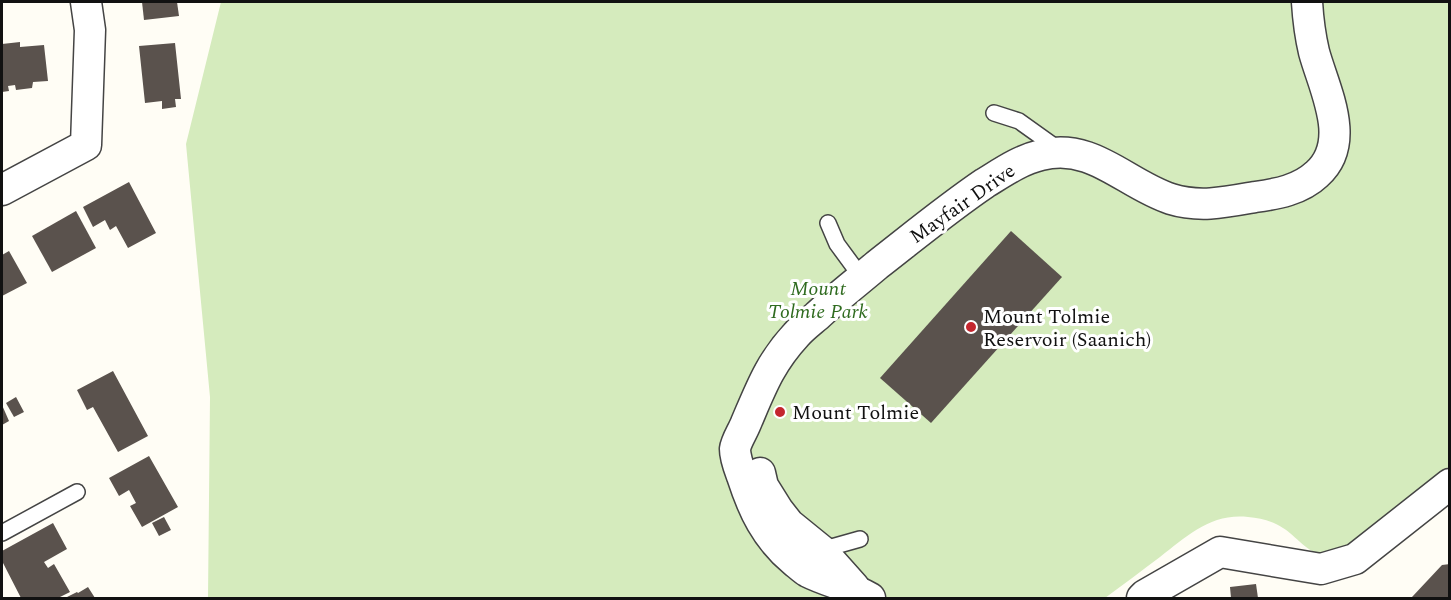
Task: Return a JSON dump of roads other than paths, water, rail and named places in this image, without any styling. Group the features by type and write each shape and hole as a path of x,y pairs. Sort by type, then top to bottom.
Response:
{"street":[{"path":"2,190 86,145 90,30 86,2"},
{"name":"Mayfair Drive","path":"864,595 806,571 781,550 762,526 748,496 735,448 773,362 797,333 965,196 1010,167 1041,155 1076,153 1097,161 1154,192 1171,199 1188,202 1221,204 1274,194 1301,186 1318,173 1329,160 1334,147 1334,129 1329,101 1314,51 1308,22 1307,2"},
{"name":"Mayfair Drive","path":"746,424 763,486 778,510 789,524 821,550 864,595"},
{"path":"1142,598 1220,552 1321,569 1355,559 1449,484"}],"lane":[{"path":"994,113 1019,121 1063,153"},
{"path":"828,223 837,244 862,278"},
{"path":"2,533 77,492"},
{"path":"821,550 860,539"}],"place":[{"name":"Mount Tolmie Reservoir (Saanich)","path":"971,327"},
{"name":"Mount Tolmie","path":"780,412"}],"park label":[{"name":"Mount Tolmie Park","path":"818,300"}]}
